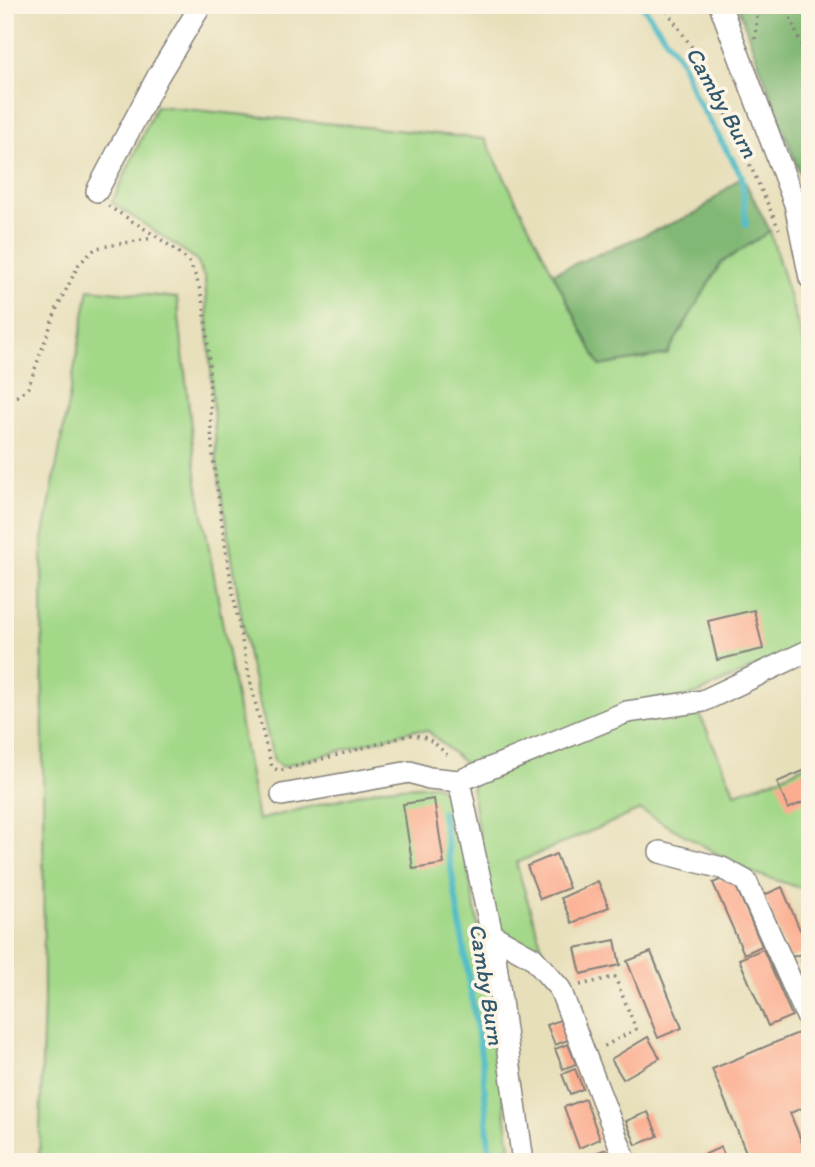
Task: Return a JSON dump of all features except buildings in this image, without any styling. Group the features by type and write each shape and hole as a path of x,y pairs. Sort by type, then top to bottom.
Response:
{"street":[{"path":"97,191 158,76 201,5"},
{"path":"720,5 795,204 810,278"},
{"path":"282,795 411,772 429,778 458,780 627,712 703,701 810,650"},
{"path":"458,780 492,935 523,1162"},
{"path":"660,852 722,868 746,881 810,1023"},
{"path":"492,935 533,958 560,989 584,1058 626,1162"}],"path":[{"path":"663,5 706,68 774,223 782,233"},
{"path":"785,5 810,66"},
{"path":"97,191 105,204 189,261 197,280 204,320 213,462 245,662 272,767 279,771 304,766 410,735 419,735 435,742 447,754"},
{"path":"5,405 28,388 57,308 79,264 96,248 156,238"},
{"path":"560,989 615,977 636,1029 584,1058"}],"green space":[{"path":"737,5 810,5 810,201 738,7"},
{"path":"156,106 485,139 600,366 667,354 721,263 770,231 810,366 810,641 699,693 470,768 428,731 414,730 281,767 274,761 248,657 217,464 205,279 196,259 112,203"},
{"path":"742,176 770,231 721,263 667,354 600,366 553,273 697,213"},
{"path":"89,289 177,298 197,482 258,820 384,788 436,785 455,799 484,957 512,1162 39,1162 44,1002 42,545"},
{"path":"698,711 735,793 774,780 810,763 810,891 750,872 640,810 516,863 545,957 510,937 491,917 472,790 477,779 631,718"}],"waterway":[{"name":"Camby Burn","path":"642,5 681,60 694,95 742,176 746,225"},
{"name":"Camby Burn","path":"442,812 483,1067 490,1162"}]}
